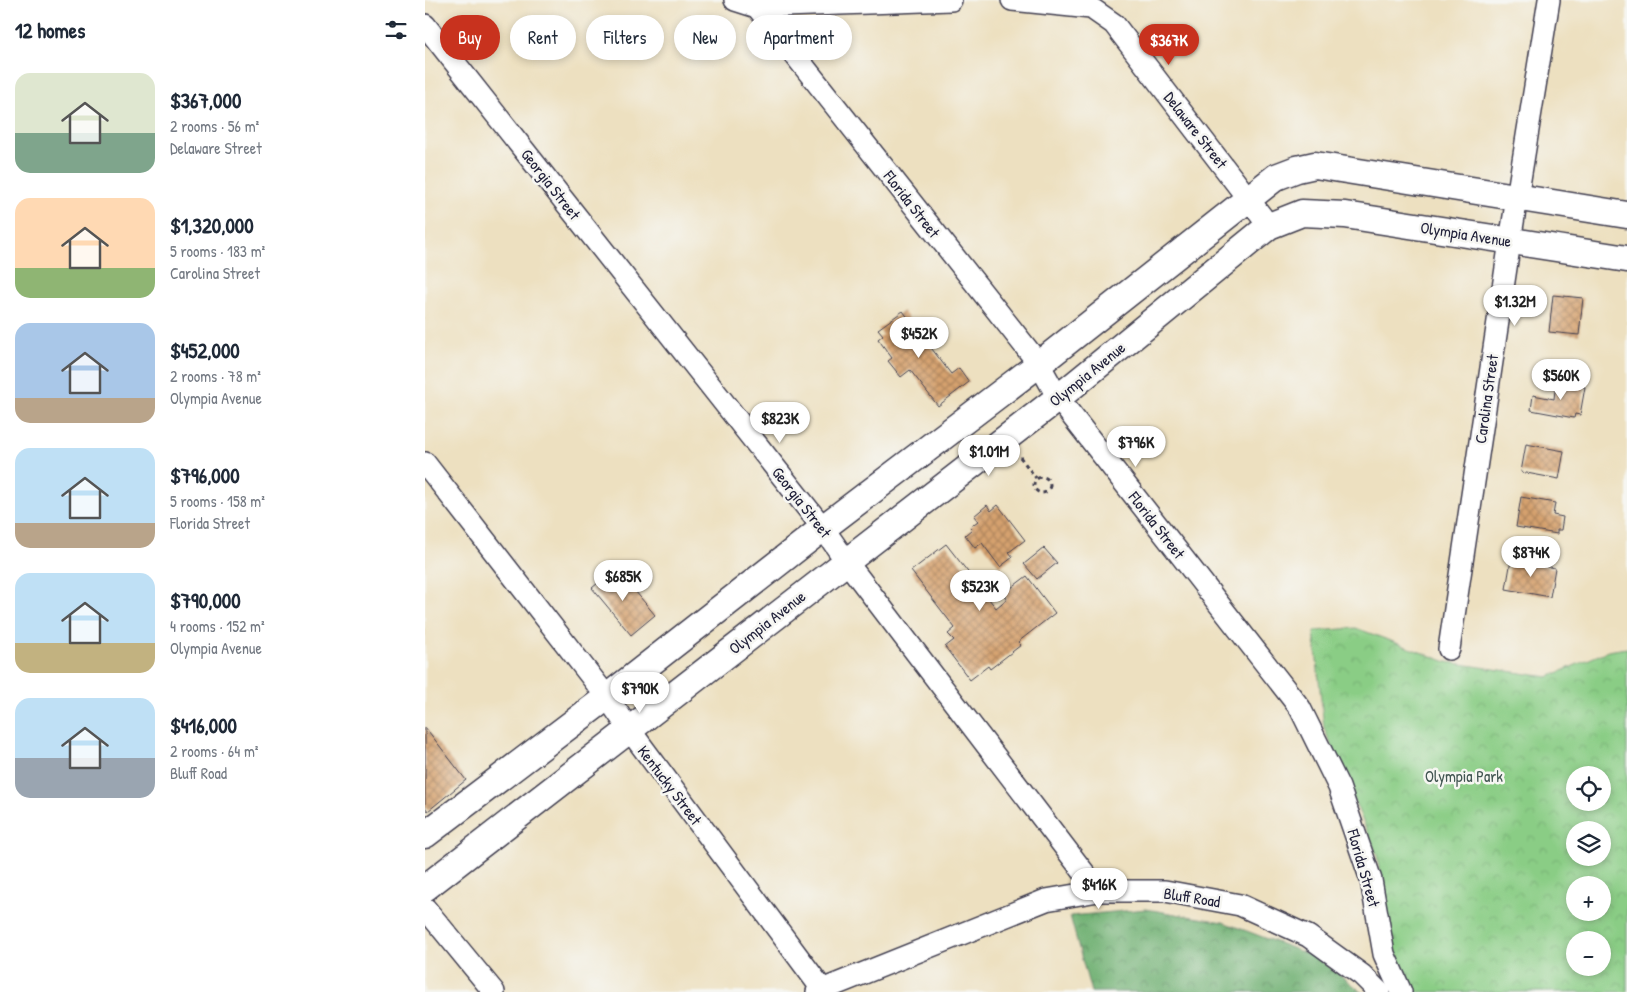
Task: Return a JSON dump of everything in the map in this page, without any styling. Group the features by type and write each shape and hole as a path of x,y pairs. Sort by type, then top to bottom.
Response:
{"main road":[{"path":"425,835 607,698 823,528 1039,364 1275,177 1315,165 1627,214"},
{"name":"Olympia Avenue","path":"425,888 1058,398 1269,226 1303,213 1345,215 1627,259"}],"street":[{"path":"735,0 757,7 951,0"},
{"name":"Delaware Street","path":"1012,0 1091,8 1114,24 1269,226"},
{"name":"Carolina Street","path":"1449,649 1510,241 1549,0"},
{"name":"Florida Street","path":"757,7 1039,364 1058,398 1301,708 1339,786 1371,880 1384,954 1401,992"},
{"name":"Georgia Street","path":"425,25 823,528 846,561 1098,892"},
{"name":"Kentucky Street","path":"425,463 607,698 819,991"},
{"name":"Bluff Road","path":"819,991 1047,900 1098,892 1165,891 1240,905 1308,936 1362,975 1379,992"},
{"path":"425,908 494,992"}],"path":[{"path":"1039,477 1049,480 1049,489 1045,492 1040,493 1034,488 1033,483 1039,477"}],"green space":[{"name":"Olympia Park","path":"1356,628 1447,662 1548,677 1608,651 1627,648 1627,992 1409,992 1391,955 1377,855 1324,728 1314,631"},
{"path":"1146,909 1223,922 1318,958 1362,992 1091,992 1070,916"}],"building":[{"path":"1553,295 1583,298 1579,335 1549,332"},
{"path":"903,311 951,374 959,368 969,382 938,406 910,370 901,377 888,361 892,358 878,339 883,335 878,329"},
{"path":"1556,382 1585,387 1580,415 1575,414 1574,418 1531,410 1533,395 1554,399"},
{"path":"1526,444 1564,451 1559,479 1521,472"},
{"path":"1521,497 1555,503 1553,515 1563,517 1561,530 1557,530 1557,534 1516,527"},
{"path":"987,505 991,511 998,505 1025,540 1009,552 1013,557 1000,567 982,543 975,548 965,535 972,529 970,527 978,521 974,516"},
{"path":"946,544 996,608 1007,599 1003,594 1027,576 1055,613 1018,642 1021,645 990,669 988,666 970,680 945,647 954,640 948,634 955,628 911,571"},
{"path":"1044,548 1057,563 1037,579 1024,564"},
{"path":"1511,560 1555,568 1550,597 1506,589"},
{"path":"616,568 655,615 631,635 592,588"},
{"path":"425,727 466,780 428,811 425,807"}]}
